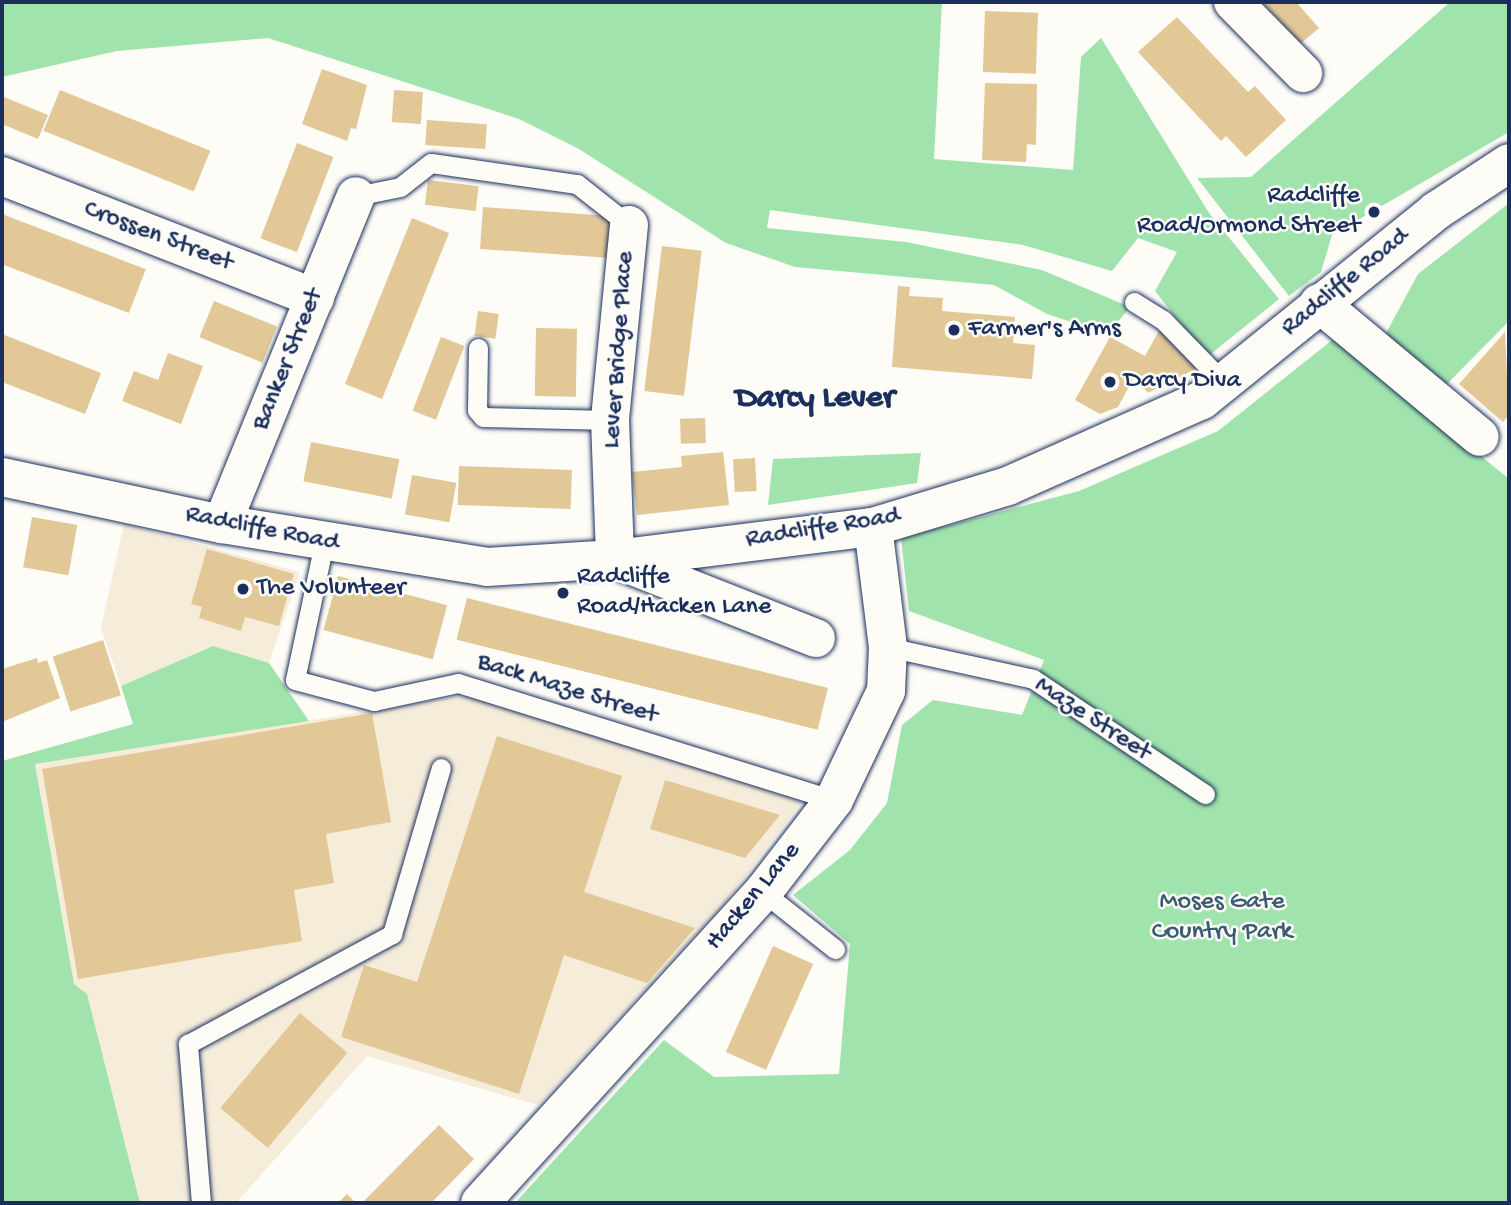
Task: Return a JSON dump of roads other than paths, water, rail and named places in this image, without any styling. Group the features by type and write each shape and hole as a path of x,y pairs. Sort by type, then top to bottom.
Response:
{"street":[{"path":"1234,2 1303,73"},
{"name":"Radcliffe Road","path":"2,477 324,543 487,567 615,559 873,527 1081,456 1173,416 1227,381 1436,211 1509,163"},
{"name":"Crossen Street","path":"2,176 315,299"},
{"name":"Banker Street","path":"222,524 356,195"},
{"name":"Lever Bridge Place","path":"615,559 610,420 629,225"},
{"path":"1312,310 1480,437"},
{"name":"Hacken Lane","path":"480,1203 763,892 834,800 886,691 888,647 873,527"},
{"path":"615,559 816,638"}],"lane":[{"path":"356,195 400,187 430,163 458,166 577,184 629,225"},
{"path":"1134,302 1163,320 1227,381"},
{"path":"478,348 477,410 483,417 610,420"},
{"name":"Back Maze Street","path":"324,543 295,680 374,701 458,683 834,800"},
{"name":"Maze Street","path":"888,647 1033,679 1205,794"},
{"path":"201,1203 188,1044 392,933 441,768"},
{"path":"763,892 835,949"}],"place":[{"name":"Radcliffe Road/Ormond Street","path":"1374,212"},
{"name":"Farmer's Arms","path":"954,330"},
{"name":"Darcy Diva","path":"1110,382"},
{"name":"The Volunteer","path":"243,589"},
{"name":"Radcliffe Road/Hacken Lane","path":"563,593"}],"district":[{"name":"Darcy Lever","path":"815,400"}],"park label":[{"name":"Moses Gate Country Park","path":"1222,918"}]}
